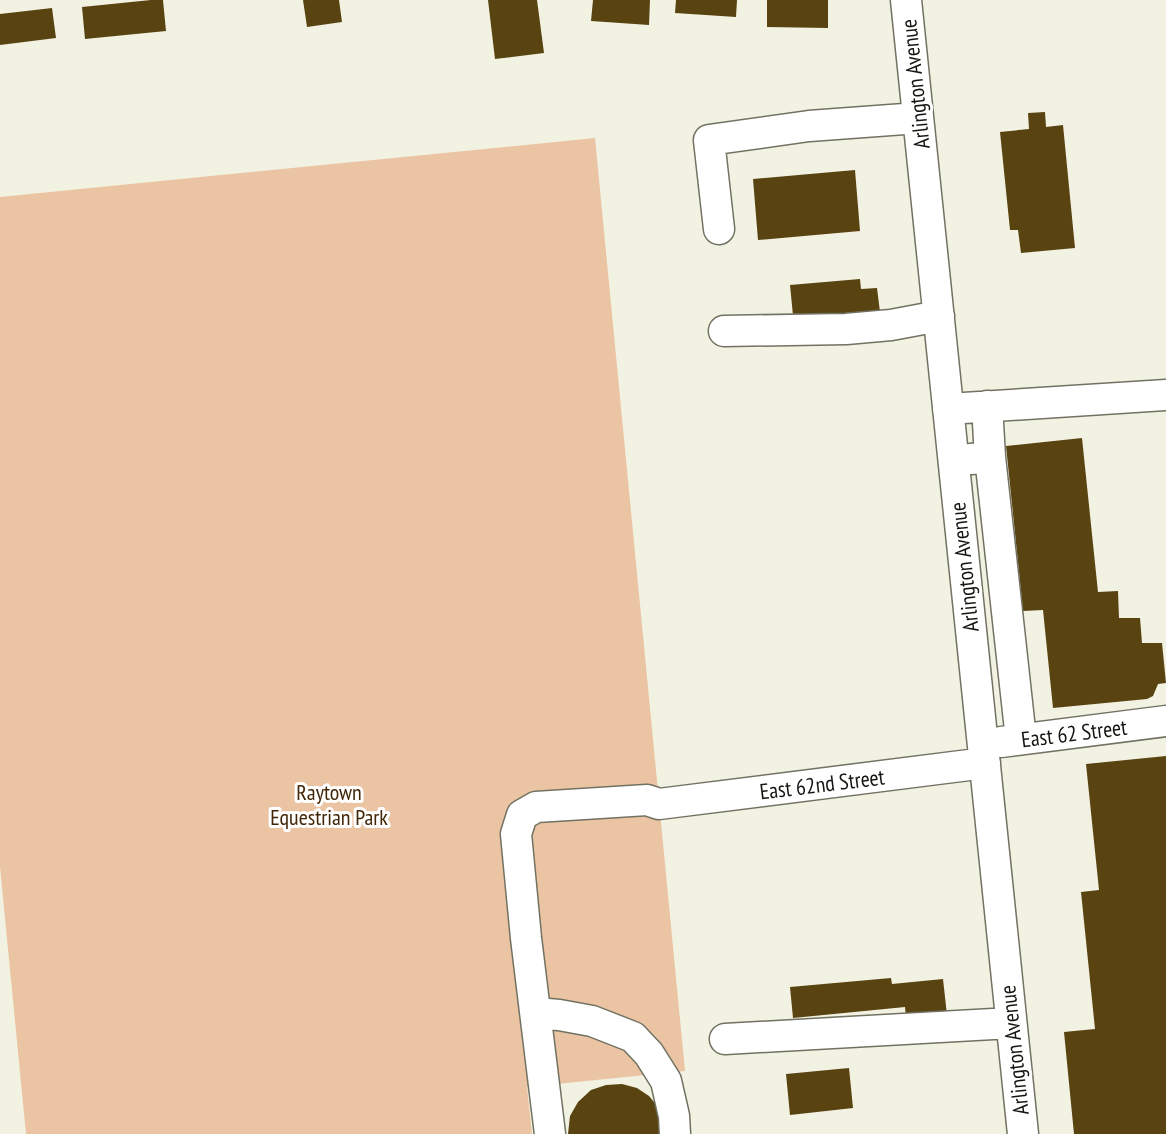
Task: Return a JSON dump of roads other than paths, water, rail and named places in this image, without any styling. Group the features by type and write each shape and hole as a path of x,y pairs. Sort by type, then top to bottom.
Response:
{"street":[{"name":"Arlington Avenue","path":"906,0 1023,1134"},
{"path":"719,230 709,140 808,126 918,118"},
{"path":"724,331 857,328 891,325 939,316"},
{"path":"948,409 1166,395"},
{"path":"987,406 990,457 1021,739"},
{"path":"954,462 990,457"},
{"name":"East 62 Street","path":"984,754 1021,739 1166,721"},
{"name":"East 62nd Street","path":"550,1134 516,834 522,815 536,807 647,800 659,804 984,754"},
{"path":"536,1013 592,1021 633,1037 649,1054 666,1081 674,1116 675,1134"},
{"path":"725,1039 1011,1023"}],"park label":[{"name":"Raytown Equestrian Park","path":"329,804"}]}
